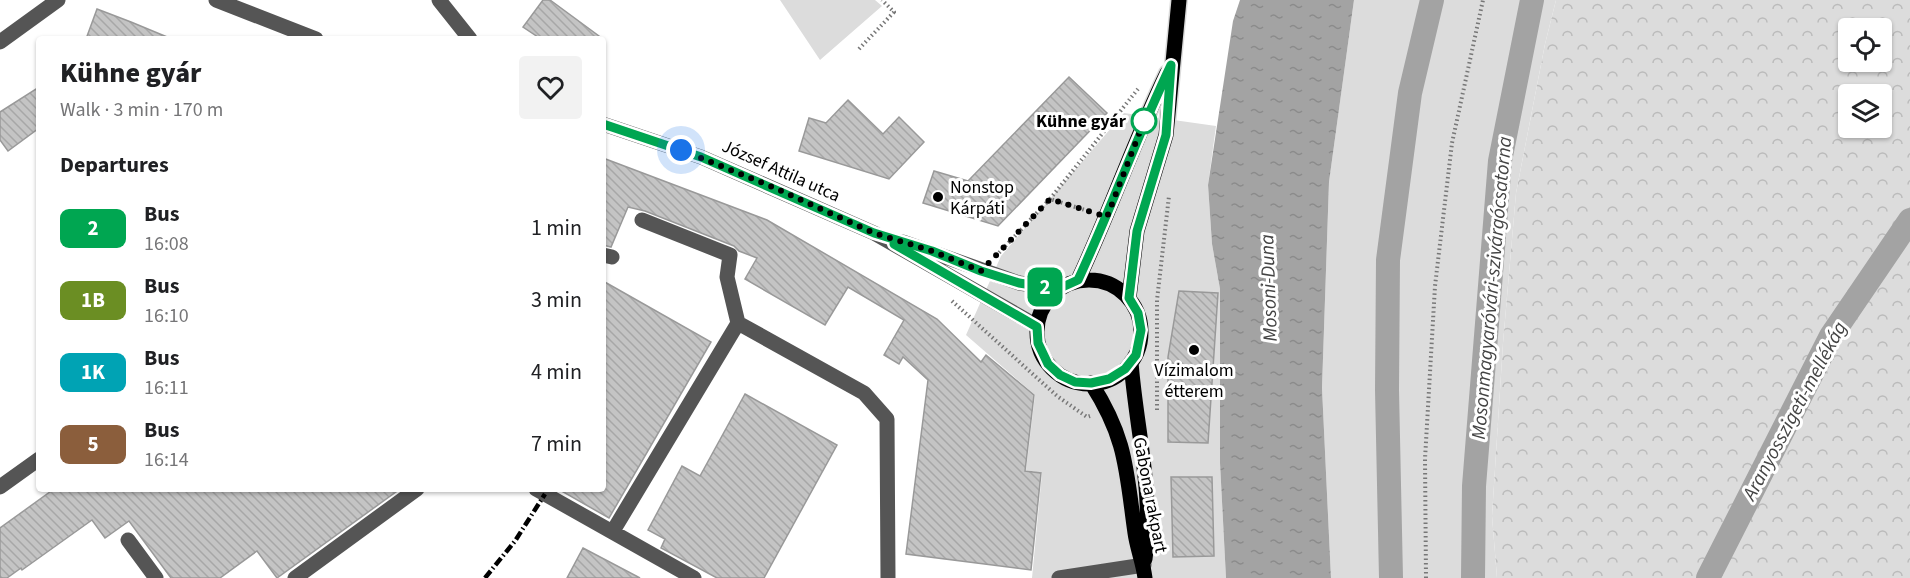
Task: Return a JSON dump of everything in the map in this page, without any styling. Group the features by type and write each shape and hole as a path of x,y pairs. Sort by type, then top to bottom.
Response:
{"main road":[{"path":"1129,298 1139,226 1166,135 1179,0"},
{"path":"1078,280 1107,217 1140,129 1171,65"},
{"path":"1078,280 1101,281 1121,290 1138,313 1141,330 1139,347 1131,362 1118,375 1091,383 1067,379 1054,370 1040,350 1037,327 1044,305 1058,289 1078,280"},
{"name":"Gabona rakpart","path":"1131,362 1146,486 1148,537 1144,572"},
{"name":"Gabona rakpart","path":"1091,383 1110,412 1126,462 1135,537 1144,572"}],"street":[{"path":"0,42 58,0"},
{"path":"216,0 308,36"},
{"path":"439,0 468,36"},
{"name":"József Attila utca","path":"606,125 701,157 874,233 1037,327"},
{"path":"613,531 738,324 727,277 730,255 642,220"},
{"name":"József Attila utca","path":"874,233 932,251 981,271 1019,283 1058,289"},
{"path":"738,324 864,393 887,418 888,578"},
{"path":"0,487 36,461"},
{"path":"295,578 413,492"},
{"path":"542,492 694,578"},
{"path":"128,540 156,578"},
{"path":"1059,578 1144,572"}],"path":[{"path":"860,49 894,12 882,0"},
{"path":"1426,578 1425,459 1434,286 1452,144 1483,0"},
{"path":"981,271 1050,199 1144,81"},
{"path":"1157,420 1157,300 1170,188"},
{"path":"1050,199 1107,217"},
{"path":"1139,226 1165,233"},
{"path":"960,308 973,289"},
{"path":"943,293 1057,396 1087,417 1110,412"},
{"path":"1137,405 1157,397"}],"green space":[{"path":"780,0 875,0 882,6 820,60"},
{"path":"1354,0 1556,0 1545,44 1516,193 1503,343 1492,516 1497,578 1331,578 1322,388 1329,182"},
{"path":"1556,0 1910,0 1910,578 1497,578 1492,516 1503,343 1516,193 1545,44"},
{"path":"1124,113 1216,126 1208,185 1212,244 1220,289 1220,463 1226,578 1032,578 1042,473 1026,470 1035,395 966,335 1001,256"}],"water":[{"name":"Mosoni-Duna","path":"1240,0 1354,0 1329,182 1322,388 1331,578 1226,578 1220,463 1220,289 1212,244 1208,185 1233,21"}],"building":[{"path":"543,0 550,0 599,36 536,36 523,27"},
{"path":"97,9 165,36 87,36"},
{"path":"1069,77 1107,113 998,226 923,203 934,171 968,181"},
{"path":"36,89 36,130 8,151 0,140 0,112"},
{"path":"848,100 883,134 899,117 924,142 889,179 799,151 809,118 826,123"},
{"path":"606,159 767,220 937,319 981,362 986,355 1034,395 1025,471 1041,473 1031,570 906,554 928,380 903,357 899,364 884,355 904,320 848,287 825,325 745,279 757,258 739,251 734,246 645,211 628,207 611,247 606,246"},
{"path":"606,283 711,342 609,518 563,492 606,492"},
{"path":"1179,291 1218,293 1208,443 1168,442 1168,357"},
{"path":"745,394 837,445 764,578 717,578 661,548 665,539 648,530 682,466 700,476"},
{"path":"1171,477 1212,477 1214,556 1173,557"},
{"path":"50,492 396,492 277,578 257,551 220,578 171,578 129,521 105,538 92,520 22,570 21,568 7,578 0,578 0,528"},
{"path":"583,548 640,578 567,578"}],"waterway":[{"path":"1391,578 1387,390 1388,260 1410,93 1432,0"},
{"name":"Mosonmagyaróvári-szivárgócsatorna","path":"1473,578 1474,486 1500,161 1532,0"},
{"name":"Aranyosszigeti-mellékág","path":"1708,578 1831,336 1910,220"}],"railway":[{"path":"485,578 515,541 545,494"}],"bus line":[{"name":"2","path":"606,125 701,157 874,233 932,251 981,271 1019,283 1058,289 1078,280 1107,217 1140,129 1171,65 1166,135 1137,231 1129,298 1138,313 1141,338 1136,355 1118,375 1091,383 1075,382 1060,375 1048,364 1040,350 1037,327 894,244"}],"place":[{"name":"Kühne gyár","path":"1144,121"},
{"name":"Nonstop Kárpáti","path":"938,197"},
{"name":"Vízimalom étterem","path":"1194,350"}],"route":[{"path":"681,150 768,185 874,233 932,251 981,271 1050,199 1107,217 1144,121"}]}
